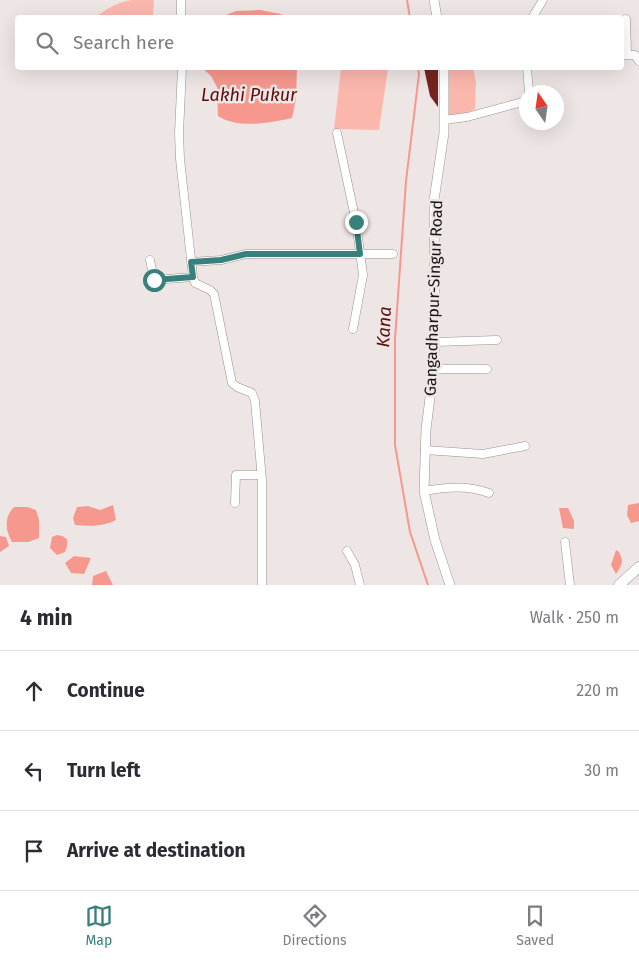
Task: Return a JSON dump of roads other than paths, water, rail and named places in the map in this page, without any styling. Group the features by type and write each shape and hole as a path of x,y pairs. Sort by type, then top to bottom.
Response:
{"main road":[{"path":"618,585 639,567"}],"street":[{"path":"180,0 181,15"},
{"path":"434,0 436,15"},
{"path":"534,15 542,0"},
{"path":"626,19 624,55 635,55 639,61"},
{"path":"182,70 179,133 180,158 193,277 195,282 214,294 232,384 249,391 254,397 262,475 262,585"},
{"name":"Gangadharpur-Singur Road","path":"444,70 444,120 434,200 435,342 425,450 424,490 435,540 450,585"},
{"path":"527,70 529,85"},
{"path":"444,120 467,117 519,103"},
{"path":"337,133 356,222 364,275 353,330"},
{"path":"191,262 221,260 246,254 393,254"},
{"path":"150,260 154,280 193,277"},
{"path":"435,342 497,340"},
{"path":"433,369 487,369"},
{"path":"425,450 483,454 525,446"},
{"path":"236,503 236,475 262,475"},
{"path":"424,490 455,486 478,489 489,493"},
{"path":"565,542 570,585"},
{"path":"347,551 355,565 360,585"}],"water":[{"path":"260,10 282,15 226,15 236,11"},
{"name":"Lakhi Pukur","path":"204,70 297,70 296,99 292,118 244,124 218,116 217,87 211,76"},
{"path":"639,503 639,521 631,523 627,515 628,505"},
{"path":"113,505 116,520 101,525 75,525 73,518 77,507 88,506 100,510"},
{"path":"14,507 27,507 36,510 39,520 39,538 28,542 12,542 8,533 7,519"},
{"path":"559,508 568,508 574,521 574,529 563,528"},
{"path":"57,535 67,539 67,546 65,552 57,555 50,548 52,537"},
{"path":"0,536 6,537 9,546 0,552"},
{"path":"616,550 619,552 622,561 616,574 611,565"},
{"path":"74,556 91,558 84,574 71,573 65,563"},
{"path":"106,571 113,585 92,585 93,576"}],"waterway":[{"name":"Kana","path":"407,0 410,15"},
{"name":"Kana","path":"418,70 406,181 395,339 395,445 410,532 428,585"}]}
